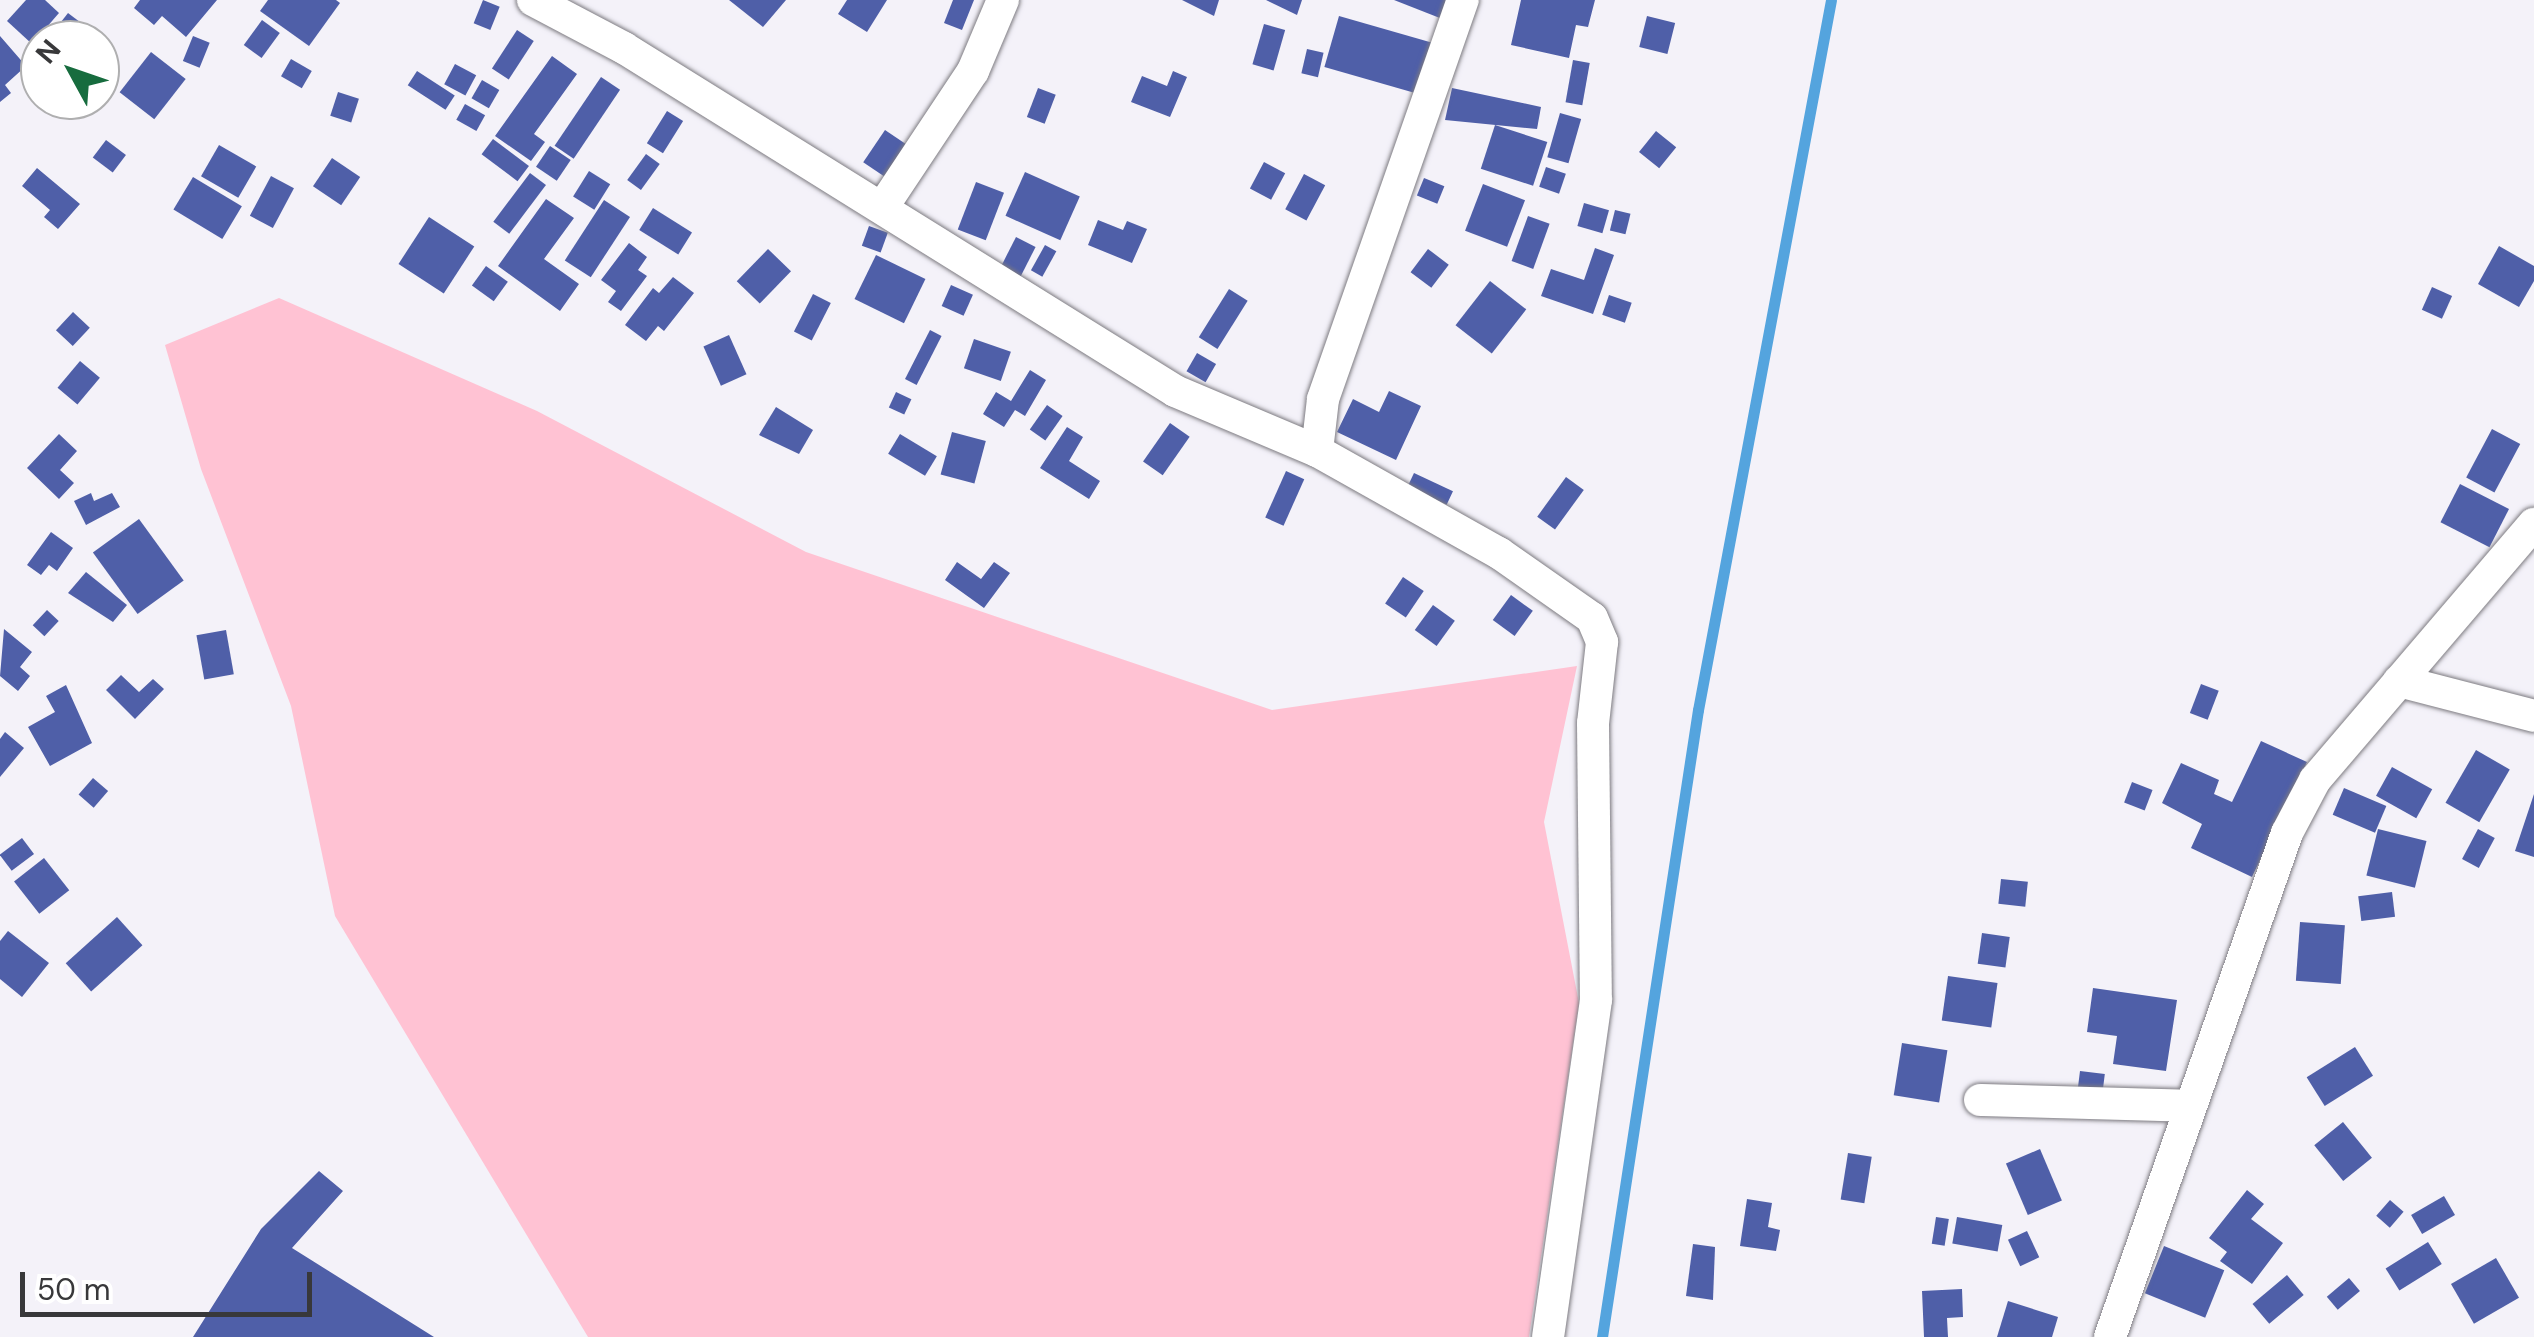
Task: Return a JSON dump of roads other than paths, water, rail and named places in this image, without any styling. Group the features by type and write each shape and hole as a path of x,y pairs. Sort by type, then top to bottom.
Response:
{"street":[{"path":"533,0 624,48 1175,391 1318,451 1499,552 1592,618 1602,642 1593,723 1596,1000 1548,1337"},
{"path":"882,208 973,71 1004,0"},
{"path":"1318,451 1323,399 1463,0"},
{"path":"2110,1337 2286,833 2315,780 2534,524"},
{"path":"2399,681 2534,716"},
{"path":"1980,1100 2190,1106"}],"waterway":[{"path":"1602,1337 1698,710 1831,0"}]}
